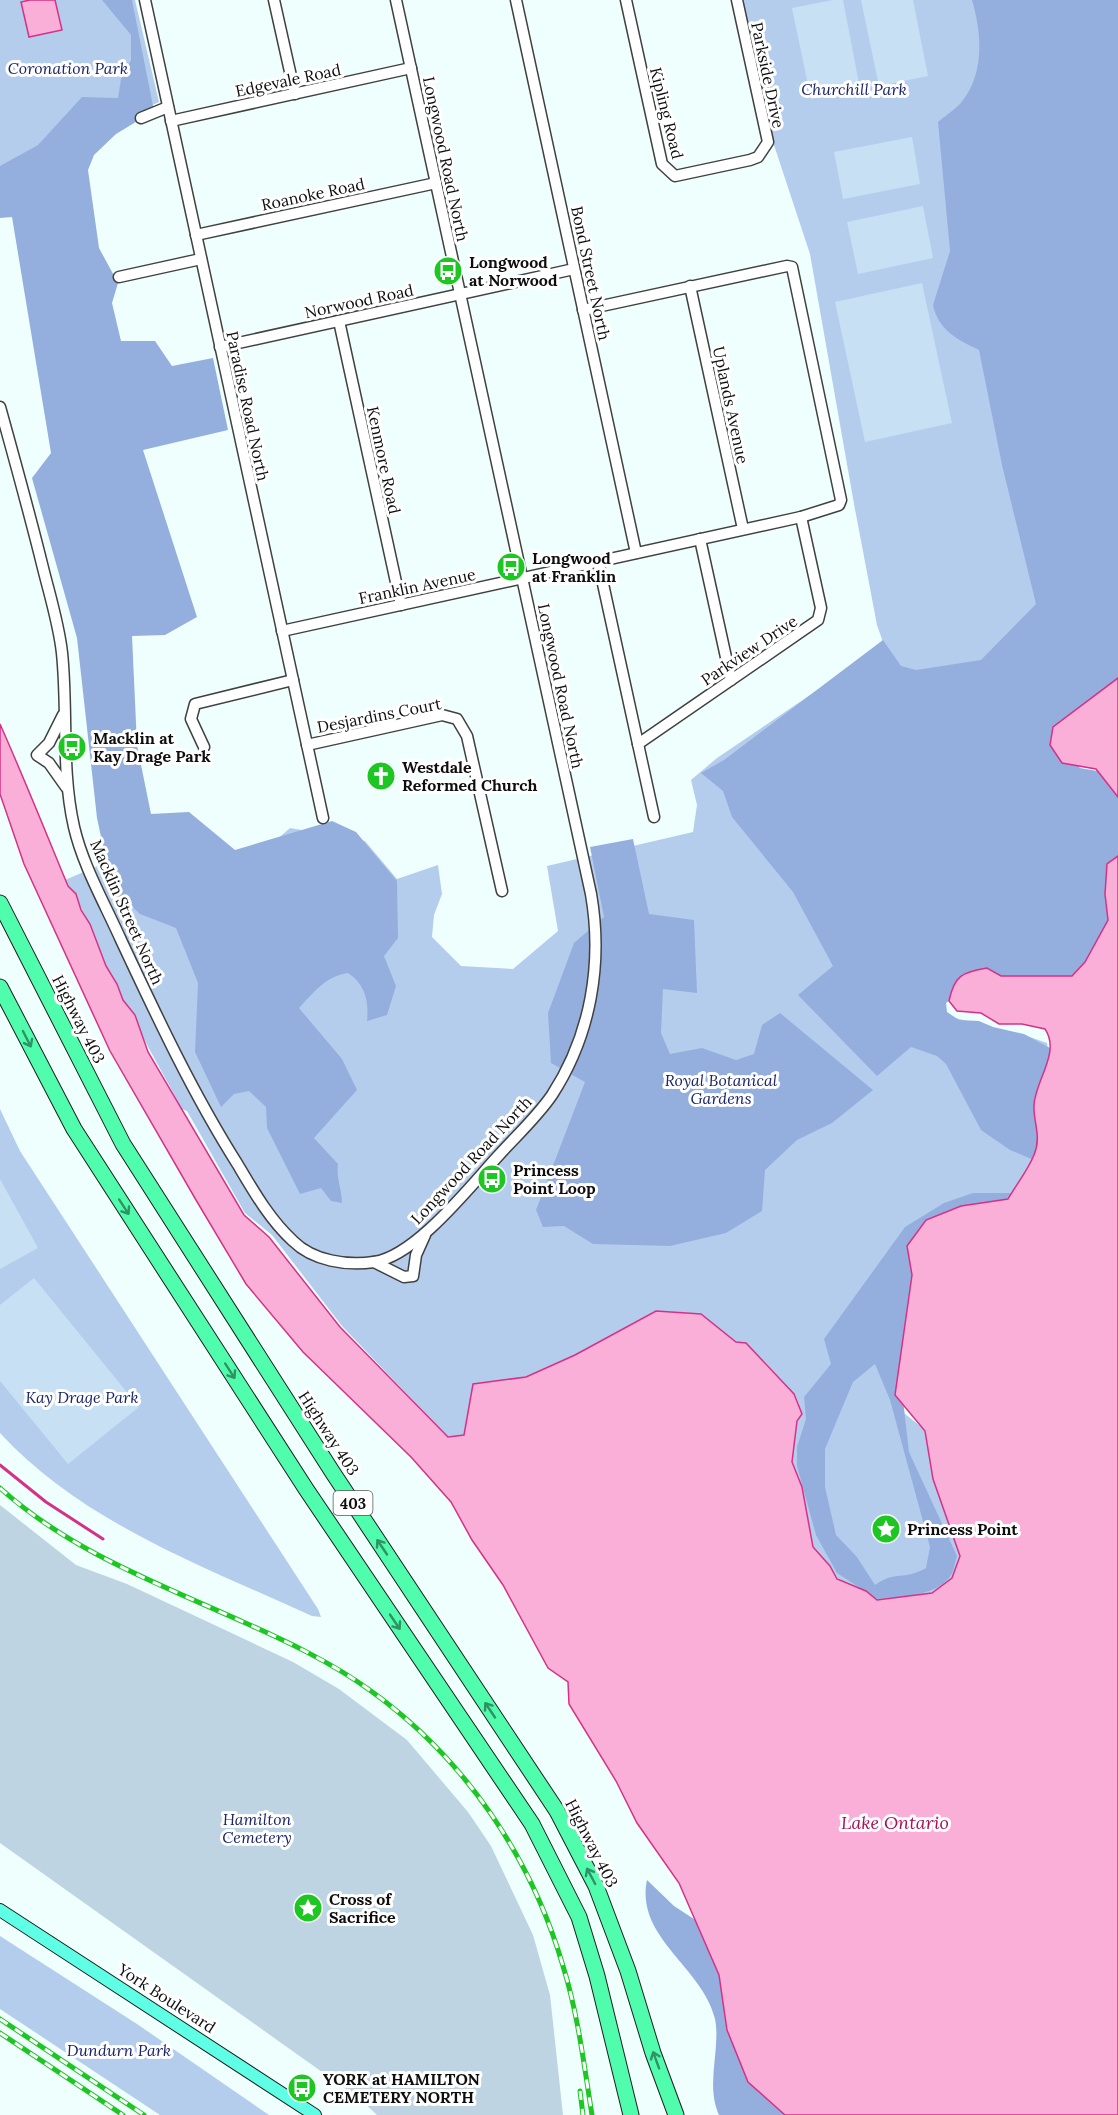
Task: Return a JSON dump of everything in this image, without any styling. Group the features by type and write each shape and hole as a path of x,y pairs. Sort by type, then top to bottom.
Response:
{"highway":[{"name":"Highway 403","path":"0,903 123,1144 333,1473 557,1811 596,1886 628,1971 653,2053 676,2115"},
{"name":"403","path":"0,987 74,1129 306,1489 532,1824 579,1917 597,1976 631,2115"}],"main road":[{"name":"York Boulevard","path":"0,1910 315,2115"}],"street":[{"name":"Paradise Road North","path":"145,0 323,818"},
{"path":"274,0 295,94"},
{"name":"Longwood Road North","path":"372,1262 395,1255 426,1232 529,1124 552,1095 581,1034 593,985 596,922 396,0"},
{"name":"Bond Street North","path":"516,0 636,553"},
{"name":"Kipling Road","path":"626,0 662,164 666,170 675,176 750,160 760,153"},
{"name":"Parkside Drive","path":"737,0 768,142 760,153"},
{"name":"Edgevale Road","path":"171,121 411,68"},
{"path":"141,118 168,107"},
{"name":"Roanoke Road","path":"196,235 436,183"},
{"path":"119,277 201,259"},
{"name":"Franklin Avenue","path":"282,631 801,517 839,505 841,500 797,279 792,267 787,266 690,286"},
{"name":"Norwood Road","path":"220,347 574,269"},
{"path":"583,310 690,286"},
{"name":"Uplands Avenue","path":"690,286 743,529"},
{"name":"Kenmore Road","path":"339,321 401,605"},
{"name":"Macklin Street North","path":"0,407 53,606 62,651 68,790 74,829 87,866 143,986 212,1124 267,1212 295,1244 317,1257 347,1262 372,1262"},
{"name":"Parkview Drive","path":"638,744 814,624 820,617 821,608 801,517"},
{"path":"700,539 731,680"},
{"path":"598,561 654,817"},
{"path":"204,747 191,719 195,704 293,680"},
{"path":"65,709 59,726 37,755 49,762 68,790"},
{"name":"Desjardins Court","path":"307,745 442,715 457,719 467,736 502,891"},
{"path":"372,1262 404,1277 413,1276 416,1255 426,1232"}],"green space":[{"name":"Coronation Park","path":"0,0 135,0 159,102 0,172"},
{"path":"102,0 132,0 154,111 116,134 94,155 88,170 99,248 118,283 112,303 121,341 155,341 172,366 213,358 228,430 143,450 197,617 165,635 132,636 137,745 151,814 189,812 235,850 332,821 356,832 397,881 398,938 384,956 396,986 387,1015 367,1021 365,994 354,977 348,973 327,981 299,1008 342,1059 357,1090 314,1138 338,1164 342,1203 331,1201 321,1188 300,1194 267,1128 266,1107 249,1091 234,1094 221,1107 195,1052 198,983 176,928 140,914 112,888 97,818 77,638 32,478 51,453 12,217 0,218 0,166 38,145 82,97 118,98 121,79 131,60 131,35"},
{"name":"Royal Botanical Gardens","path":"743,0 1118,0 1118,684 978,965 935,1013 980,1024 998,1034 1021,1034 1047,1043 1048,1051 1034,1164 894,1405 925,1430 933,1479 960,1556 952,1579 932,1593 877,1600 866,1591 837,1579 830,1566 813,1547 802,1487 792,1462 799,1404 795,1395 746,1343 736,1342 701,1314 575,1355 526,1377 473,1384 464,1435 448,1437 342,1326 272,1235 245,1213 187,1111 182,1109 139,1030 135,1015 123,1000 106,966 90,924 65,880 165,837 235,860 264,851 290,828 365,841 397,879 438,865 442,894 434,915 432,937 461,966 513,969 558,931 547,866 693,832 697,805 691,780 717,758 884,645 877,625 854,504 810,254 772,139"},
{"name":"Churchill Park","path":"843,0 860,89 811,99 792,8"},
{"path":"861,0 913,0 928,76 879,86"},
{"path":"972,0 1118,0 1118,689 1066,750 1080,768 1103,772 1118,797 1118,891 1101,951 1065,983 967,986 946,1003 947,1012 959,1020 979,1021 993,1027 1024,1034 1050,1048 1041,1163 1010,1150 981,1130 946,1064 937,1056 911,1047 877,1076 798,995 833,966 793,892 732,817 723,791 701,773 724,760 883,640 901,666 916,670 981,660 1036,604 1002,465 979,350 944,328 933,305 950,251 938,122 960,104 974,80 979,40"},
{"path":"912,137 920,184 843,199 834,152"},
{"path":"923,206 933,258 858,274 847,222"},
{"path":"922,283 952,423 865,442 835,302"},
{"path":"633,839 649,914 694,920 697,993 663,989 661,1033 670,1054 702,1048 736,1060 754,1054 762,1025 780,1013 873,1090 832,1123 797,1140 765,1170 762,1211 726,1233 670,1246 593,1244 564,1226 543,1227 536,1210 585,1082 551,1063 548,1013 574,943 604,917 590,847"},
{"name":"Kay Drage Park","path":"0,1109 20,1151 318,1609 321,1617 312,1616 146,1540 68,1493 33,1465 0,1433"},
{"path":"0,1179 38,1248 0,1269"},
{"path":"973,1193 1025,1193 901,1382 909,1452 957,1556 953,1570 949,1578 934,1589 916,1594 877,1599 837,1573 816,1535 797,1466 797,1447 806,1419 804,1397 831,1364 824,1339 905,1227 944,1203","holes":["875,1364 890,1400 930,1547 926,1568 911,1574 882,1580 875,1585 857,1557 836,1535 825,1487 825,1449 853,1382"]},
{"path":"34,1278 139,1407 68,1464 0,1381 0,1305"},
{"name":"Hamilton Cemetery","path":"0,1505 76,1565 127,1584 293,1662 339,1689 407,1740 468,1812 491,1846 533,1935 550,1995 563,2115 377,2115 360,2099 0,1843"},
{"path":"647,1880 674,1906 697,1921 787,2115 719,2115 713,2091 715,2019 708,2000 698,1984 660,1936 651,1919 646,1900"},
{"name":"Dundurn Park","path":"0,1936 137,2024 269,2115 160,2115 0,2009"}],"water":[{"path":"55,0 62,30 29,37 21,2"},
{"path":"1118,678 1118,797 1096,769 1062,763 1050,745 1053,727"},
{"name":"Lake Ontario","path":"0,724 68,886 76,894 81,910 90,924 106,966 123,1000 135,1015 148,1052 244,1215 269,1237 340,1327 448,1437 464,1435 473,1384 526,1377 575,1355 656,1311 701,1314 736,1342 746,1343 794,1394 802,1414 797,1421 792,1462 802,1487 813,1547 830,1566 837,1579 866,1591 877,1600 932,1593 952,1578 960,1556 933,1479 925,1431 895,1395 912,1275 907,1246 926,1220 961,1206 1008,1199 1034,1155 1037,1142 1035,1096 1049,1057 1049,1038 1045,1029 1022,1024 999,1024 981,1013 957,1011 949,1001 951,993 960,977 971,971 987,968 1001,976 1072,976 1085,962 1108,920 1105,894 1107,864 1118,856 1118,2115 785,2115 748,2082 727,2030 719,1975 679,1883 637,1823 616,1781 569,1704 568,1682 548,1668 503,1585 472,1540 451,1502 411,1457 303,1352 246,1284 110,1051 24,864 0,794"}],"waterway":[{"path":"0,1465 46,1502 103,1539"}],"railway":[{"path":"0,1488 55,1530 85,1548 146,1579 324,1661 371,1691 436,1747 490,1812 533,1886 549,1925 573,2002 592,2115"},
{"path":"0,2019 144,2115"},
{"path":"0,2033 123,2115"},
{"path":"580,2091 583,2115"}],"place":[{"name":"Longwood at Norwood","path":"448,271"},
{"name":"Longwood at Franklin","path":"511,567"},
{"name":"Macklin at Kay Drage Park","path":"72,747"},
{"name":"Westdale Reformed Church","path":"381,776"},
{"name":"Princess Point Loop","path":"492,1179"},
{"name":"Princess Point","path":"886,1529"},
{"name":"Cross of Sacrifice","path":"308,1908"},
{"name":"YORK at HAMILTON CEMETERY NORTH","path":"302,2088"}]}
